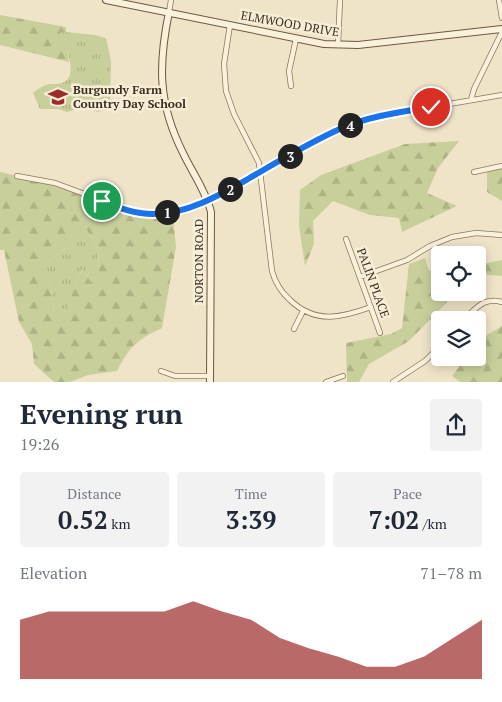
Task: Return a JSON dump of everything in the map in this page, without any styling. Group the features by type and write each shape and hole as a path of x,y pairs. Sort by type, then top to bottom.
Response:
{"street":[{"name":"ELMWOOD DRIVE","path":"106,0 296,39 338,45 358,45 502,30"},
{"name":"NORTON ROAD","path":"171,0 161,60 161,81 164,102 176,140 207,200 211,216 210,379"},
{"path":"338,45 340,0"},
{"path":"499,0 502,18"},
{"path":"230,25 224,64 226,91 234,114 259,163 273,275 285,296 303,311 332,317 346,315 371,307"},
{"path":"471,100 474,89 502,30"},
{"path":"291,86 289,72 296,39"},
{"path":"17,176 55,183 133,212 163,213 179,210 207,200 327,135 358,122 391,114 502,95"},
{"path":"474,172 502,166"},
{"path":"360,277 407,260 430,246 452,238 476,233 502,235"},
{"name":"PALIN PLACE","path":"346,239 380,333"},
{"path":"474,311 486,301 495,300 502,302"},
{"path":"294,329 303,311"},
{"path":"393,382 431,355"},
{"path":"161,371 175,376 210,379"},
{"path":"326,382 343,376"}],"green space":[{"path":"0,15 66,27 66,32 60,33 67,47 69,62 0,45"},
{"path":"66,32 106,38 111,61 110,107 107,110 98,112 82,108 67,112 58,109 40,109 33,93 45,85 62,83 67,80 70,74 70,60 60,33"},
{"path":"459,141 438,168 427,193 457,206 402,232 399,218 370,215 333,201 313,221 314,244 305,266 299,226 300,190 321,175 405,144"},
{"path":"502,169 502,201 487,192 487,171"},
{"path":"0,172 62,186 133,212 173,216 176,247 162,328 140,340 126,355 117,371 88,375 70,382 54,382 34,364 32,344 19,322 4,250 0,250","holes":["84,225 98,249 99,274 91,282 82,269 67,311 54,311 51,288 44,274 45,264 64,250 77,226"]},
{"path":"77,225 84,225 98,249 99,274 91,282 82,269 74,288 68,311 54,311 51,288 44,274 45,264 64,250"},
{"path":"425,258 429,271 431,271 431,301 448,301 438,311 431,311 431,319 409,341 369,364 359,382 347,382 346,343 391,334 402,328 409,264"},
{"path":"502,260 502,276 486,275 486,263"},
{"path":"502,326 502,382 460,382 452,376 460,366 486,366 486,336"}],"place":[{"name":"Burgundy Farm Country Day School","path":"58,97"}],"route":[{"path":"102,201 121,209 154,214 190,207 217,196 343,128 373,118 431,107"}]}
